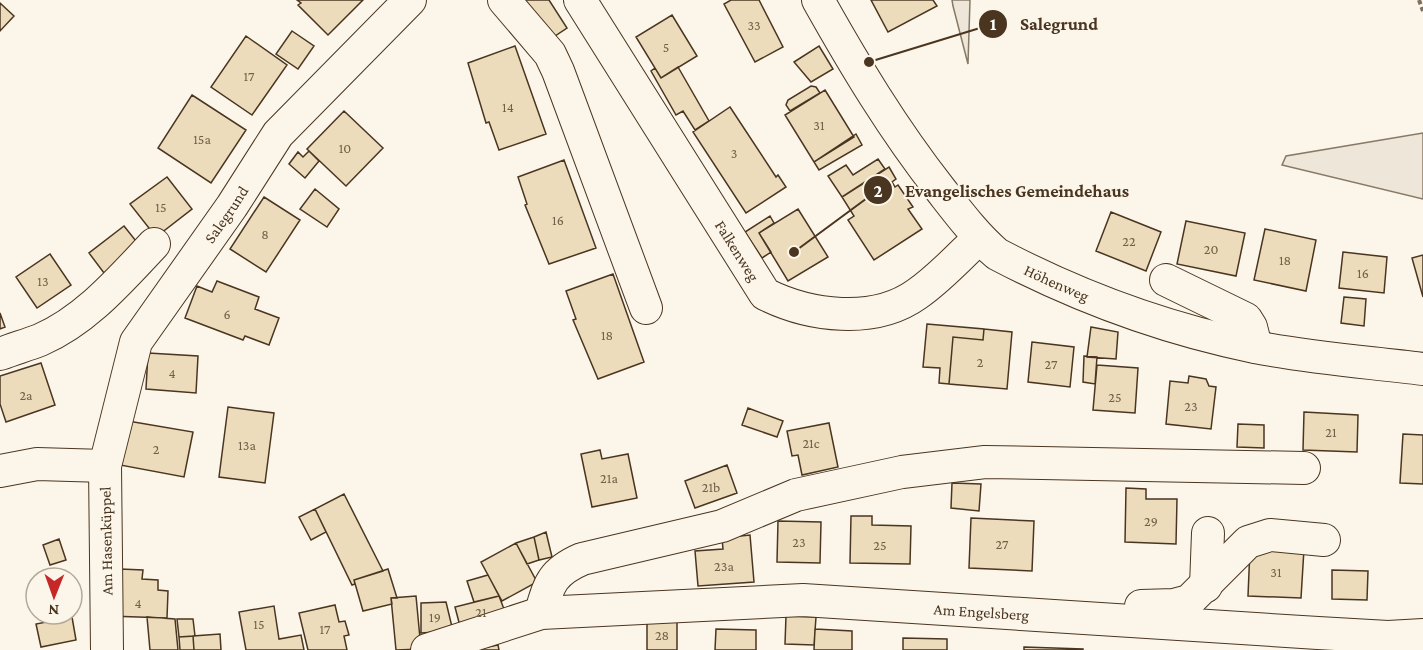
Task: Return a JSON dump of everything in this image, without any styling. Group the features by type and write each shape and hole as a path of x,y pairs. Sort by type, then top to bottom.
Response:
{"street":[{"name":"Salegrund","path":"105,466 136,342 232,206 278,134 410,0"},
{"path":"504,0 550,54 558,71 646,308"},
{"name":"Falkenweg","path":"580,0 765,294 786,304 814,311 860,313 879,310 916,295 979,238"},
{"name":"Höhenweg","path":"818,0 874,97 906,146 979,238 997,254 1149,319 1256,347 1423,369"},
{"path":"0,354 41,339 85,311 104,297 154,244"},
{"path":"1166,279 1246,319 1251,327 1256,347"},
{"path":"541,613 547,587 564,567 582,559 722,526 796,495 902,472 985,462 1304,468"},
{"name":"Am Hasenküppel","path":"0,471 37,464 105,466 107,650"},
{"path":"1206,586 1208,533"},
{"path":"1104,619 1134,606 1174,606 1189,601 1248,542 1270,535 1324,540"},
{"name":"Am Engelsberg","path":"433,649 541,613 803,600 1376,636 1423,635"}],"path":[{"path":"1419,0 1423,11"}],"shaded area":[{"path":"952,0 970,0 968,64 953,6"},
{"path":"1423,133 1423,199 1282,165 1286,156"}],"building":[{"path":"297,0 363,0 328,35 298,5 301,3"},
{"path":"520,0 549,0 567,28 546,42"},
{"path":"731,0 759,0 783,47 755,62 724,4"},
{"path":"871,0 933,0 937,6 888,32"},
{"path":"0,3 14,16 0,31"},
{"path":"672,15 697,56 661,78 636,37"},
{"path":"292,31 314,46 298,69 276,54"},
{"path":"246,36 287,65 252,115 211,87"},
{"path":"515,46 546,134 499,150 489,122 486,123 468,63"},
{"path":"819,46 833,69 811,82 794,62"},
{"path":"678,67 709,121 695,130 683,111 676,115 651,71 655,68 661,78"},
{"path":"811,86 816,87 820,93 790,111 786,105 788,100"},
{"path":"825,90 854,137 814,162 785,115"},
{"path":"192,95 246,130 211,183 158,148"},
{"path":"730,107 776,177 778,175 786,187 746,213 693,132"},
{"path":"344,111 383,148 346,186 307,149"},
{"path":"856,134 862,145 819,170 814,162"},
{"path":"309,151 319,161 305,178 289,164 298,152 303,157"},
{"path":"878,159 885,169 842,197 828,176 846,165 853,175"},
{"path":"564,160 596,248 549,264 525,205 527,204 518,177"},
{"path":"889,167 896,179 892,182 895,187 898,185 913,207 908,209 922,229 874,260 848,220 854,216 842,197"},
{"path":"167,177 192,209 156,237 130,204"},
{"path":"315,189 339,209 327,227 300,209"},
{"path":"264,197 300,220 266,272 230,249"},
{"path":"798,209 828,257 788,281 759,233"},
{"path":"1111,212 1161,232 1146,271 1096,251"},
{"path":"770,216 774,223 759,233 771,252 762,258 745,232"},
{"path":"1186,221 1245,233 1236,276 1177,264"},
{"path":"124,226 140,246 104,273 89,253"},
{"path":"1265,229 1316,240 1306,291 1254,280"},
{"path":"1343,252 1387,257 1384,293 1339,288"},
{"path":"50,254 71,285 37,308 16,277"},
{"path":"1423,255 1423,297 1412,258"},
{"path":"613,274 644,362 598,379 573,320 576,319 566,291"},
{"path":"217,281 259,297 255,309 279,318 269,345 245,336 243,340 185,318 197,286 212,292"},
{"path":"1344,297 1366,299 1364,326 1341,323"},
{"path":"0,313 5,327 0,329"},
{"path":"927,324 984,329 983,340 953,337 949,384 939,383 940,368 923,367"},
{"path":"1091,327 1118,332 1116,359 1087,357"},
{"path":"984,329 1012,332 1007,389 949,384 953,337 983,340"},
{"path":"1032,342 1074,347 1070,387 1028,382"},
{"path":"148,353 198,356 196,393 146,389"},
{"path":"1084,356 1097,357 1095,384 1083,382"},
{"path":"41,363 55,405 6,422 0,404 0,376"},
{"path":"1097,365 1138,368 1135,413 1093,410"},
{"path":"1189,376 1206,379 1209,386 1216,387 1211,429 1166,424 1170,381 1188,383"},
{"path":"228,407 274,413 265,483 219,477"},
{"path":"748,408 783,421 777,437 742,425"},
{"path":"1304,412 1358,415 1357,452 1303,450"},
{"path":"128,421 193,432 184,477 120,465"},
{"path":"829,423 838,467 802,475 798,455 792,456 787,431"},
{"path":"1238,424 1264,425 1264,448 1237,447"},
{"path":"1403,434 1423,435 1423,484 1400,483"},
{"path":"600,450 602,459 628,454 637,498 592,507 581,454"},
{"path":"727,465 737,493 695,508 685,481"},
{"path":"952,483 981,484 979,511 951,508"},
{"path":"1126,488 1146,489 1146,499 1177,499 1176,544 1125,542"},
{"path":"344,494 383,571 354,580 355,584 352,585 315,509"},
{"path":"315,509 326,532 311,540 299,517"},
{"path":"851,516 872,516 872,525 911,526 910,564 850,563"},
{"path":"971,518 1034,521 1032,571 969,568"},
{"path":"778,521 821,522 820,563 777,562"},
{"path":"546,532 552,557 539,560 534,537"},
{"path":"750,535 754,582 698,586 695,551 723,549 722,538"},
{"path":"534,537 539,560 527,564 516,543"},
{"path":"59,539 66,560 50,565 43,545"},
{"path":"516,543 537,582 502,601 481,562"},
{"path":"1250,548 1304,549 1301,598 1248,596"},
{"path":"120,569 143,570 142,579 158,580 158,590 168,591 167,618 109,616"},
{"path":"388,569 397,598 391,598 392,604 363,611 354,580"},
{"path":"1332,570 1368,571 1367,600 1332,599"},
{"path":"488,575 499,596 474,602 467,581"},
{"path":"416,596 421,649 396,650 391,598"},
{"path":"499,596 507,617 461,630 455,607"},
{"path":"446,602 453,631 421,633 421,603"},
{"path":"335,605 339,622 345,621 349,635 344,636 347,650 308,650 299,613"},
{"path":"274,606 279,639 301,635 304,650 246,650 239,612"},
{"path":"786,616 816,617 814,645 785,644"},
{"path":"147,617 175,619 178,650 150,650"},
{"path":"177,619 193,619 195,636 179,637"},
{"path":"647,621 677,621 677,650 647,650"},
{"path":"36,626 74,626 76,640 41,647"},
{"path":"716,629 756,630 756,650 715,650"},
{"path":"815,629 852,631 852,650 814,650"},
{"path":"220,634 221,650 194,650 193,636"},
{"path":"193,636 194,650 180,650 179,637"},
{"path":"903,638 947,639 947,650 903,650"},
{"path":"498,645 499,650 472,650"},
{"path":"1024,647 1083,649 1083,650 1024,650"}],"place":[{"name":"Salegrund","path":"869,62"},
{"name":"Evangelisches Gemeindehaus","path":"794,252"}]}
